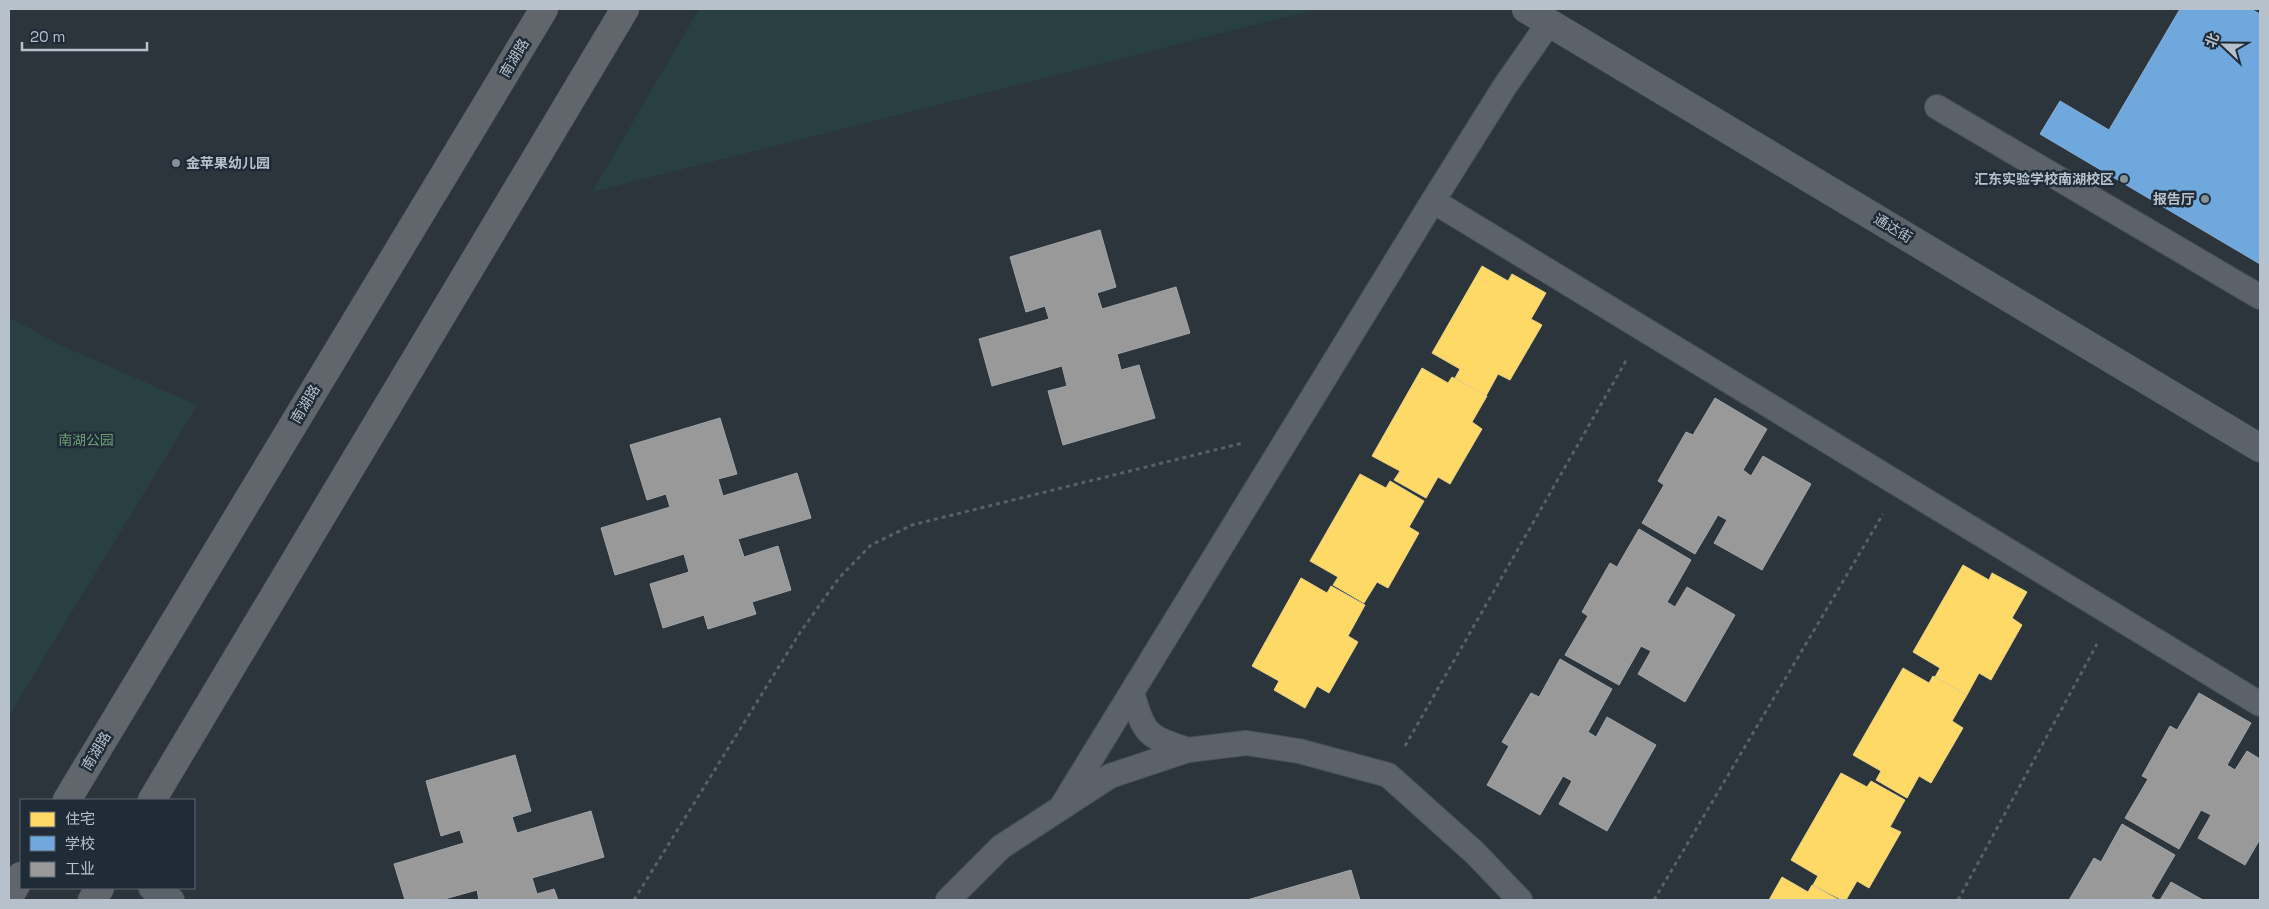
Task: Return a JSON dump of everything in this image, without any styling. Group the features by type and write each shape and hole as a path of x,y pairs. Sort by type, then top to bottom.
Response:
{"main road":[{"name":"南湖路","path":"68,799 544,9"},
{"path":"153,799 625,9"},
{"path":"9,897 20,878"},
{"path":"92,900 99,889"}],"street":[{"name":"通达街","path":"1538,16 2260,448"}],"lane":[{"path":"1062,806 1505,86 1538,16"},
{"path":"1937,107 2260,298"},
{"path":"1433,201 2260,704"},
{"path":"1132,693 1142,726 1156,740 1188,750"},
{"path":"948,900 1001,847 1110,776 1188,750 1246,743 1299,751 1388,774 1475,853 1520,900"},
{"path":"153,889 172,900"}],"path":[{"path":"1388,774 1644,329"},
{"path":"634,900 801,631 839,578 871,545 912,525 1293,431"},
{"path":"1654,900 1901,485"},
{"path":"1958,900 2113,614"}],"green space":[{"path":"699,9 1318,9 592,192"},
{"name":"南湖公园","path":"9,317 56,343 197,405 9,716"}],"building: 住宅":[{"path":"1482,266 1508,281 1512,274 1546,293 1531,319 1542,325 1510,380 1498,374 1486,396 1455,378 1460,369 1432,353"},
{"path":"1422,368 1448,383 1452,377 1487,396 1472,422 1482,429 1450,484 1438,477 1426,498 1394,480 1400,471 1372,456"},
{"path":"1360,474 1386,488 1390,481 1424,501 1409,527 1419,533 1388,588 1377,582 1364,603 1333,585 1338,577 1310,561"},
{"path":"1963,565 1989,580 1992,573 2027,592 2012,618 2022,625 1991,680 1979,673 1967,695 1935,677 1940,668 1913,652"},
{"path":"1301,578 1327,593 1331,586 1365,605 1348,636 1358,642 1329,693 1317,686 1305,708 1274,690 1279,681 1252,666"},
{"path":"1903,668 1929,683 1933,676 1967,695 1952,721 1963,728 1931,783 1919,776 1907,798 1876,780 1881,771 1853,755"},
{"path":"1841,773 1867,787 1871,781 1905,800 1890,827 1901,832 1869,888 1857,881 1846,900 1842,900 1813,885 1818,876 1791,860"},
{"path":"1782,877 1808,892 1812,885 1839,900 1769,900"}],"building: 学校":[{"name":"报告厅","path":"2180,9 2251,9 2260,14 2260,264 2040,134 2060,101 2109,130"}],"building: 工业":[{"path":"1100,230 1116,287 1097,293 1102,309 1176,287 1190,333 1117,354 1121,370 1139,365 1155,418 1063,445 1048,391 1067,386 1062,366 992,386 979,339 1049,319 1045,306 1026,312 1010,257"},
{"path":"1715,398 1767,429 1743,470 1751,476 1763,456 1811,484 1762,570 1714,543 1727,520 1718,515 1695,554 1642,523 1664,485 1658,481 1686,432 1693,435"},
{"path":"720,418 737,474 718,479 723,496 797,473 811,518 738,539 744,557 778,546 791,590 752,602 756,614 708,629 704,615 663,628 650,584 689,572 684,554 615,575 601,528 670,507 666,494 647,500 630,445"},
{"path":"1639,529 1691,560 1667,602 1675,607 1687,587 1735,615 1685,702 1638,674 1651,651 1641,646 1619,685 1565,655 1588,616 1582,612 1610,563 1617,567"},
{"path":"1560,659 1612,689 1588,732 1596,737 1607,717 1656,745 1607,831 1559,804 1572,781 1563,776 1540,815 1487,785 1509,746 1502,742 1531,693 1539,697"},
{"path":"2199,693 2251,723 2227,765 2235,770 2247,751 2260,759 2260,839 2245,865 2198,838 2211,815 2201,810 2179,849 2125,818 2148,779 2142,776 2170,726 2177,730"},
{"path":"515,755 531,811 512,817 517,833 591,811 604,857 532,878 537,894 554,889 558,900 479,900 477,890 441,900 405,900 394,864 464,843 460,830 441,836 426,781"},
{"path":"2122,824 2175,855 2151,896 2156,900 2069,900 2094,858 2101,862"},
{"path":"1351,870 1360,900 1247,900"},
{"path":"2171,882 2203,900 2160,900"}],"place":[{"name":"金苹果幼儿园","path":"176,163"},
{"name":"汇东实验学校南湖校区","path":"2124,179"},
{"name":"报告厅","path":"2205,199"}]}
